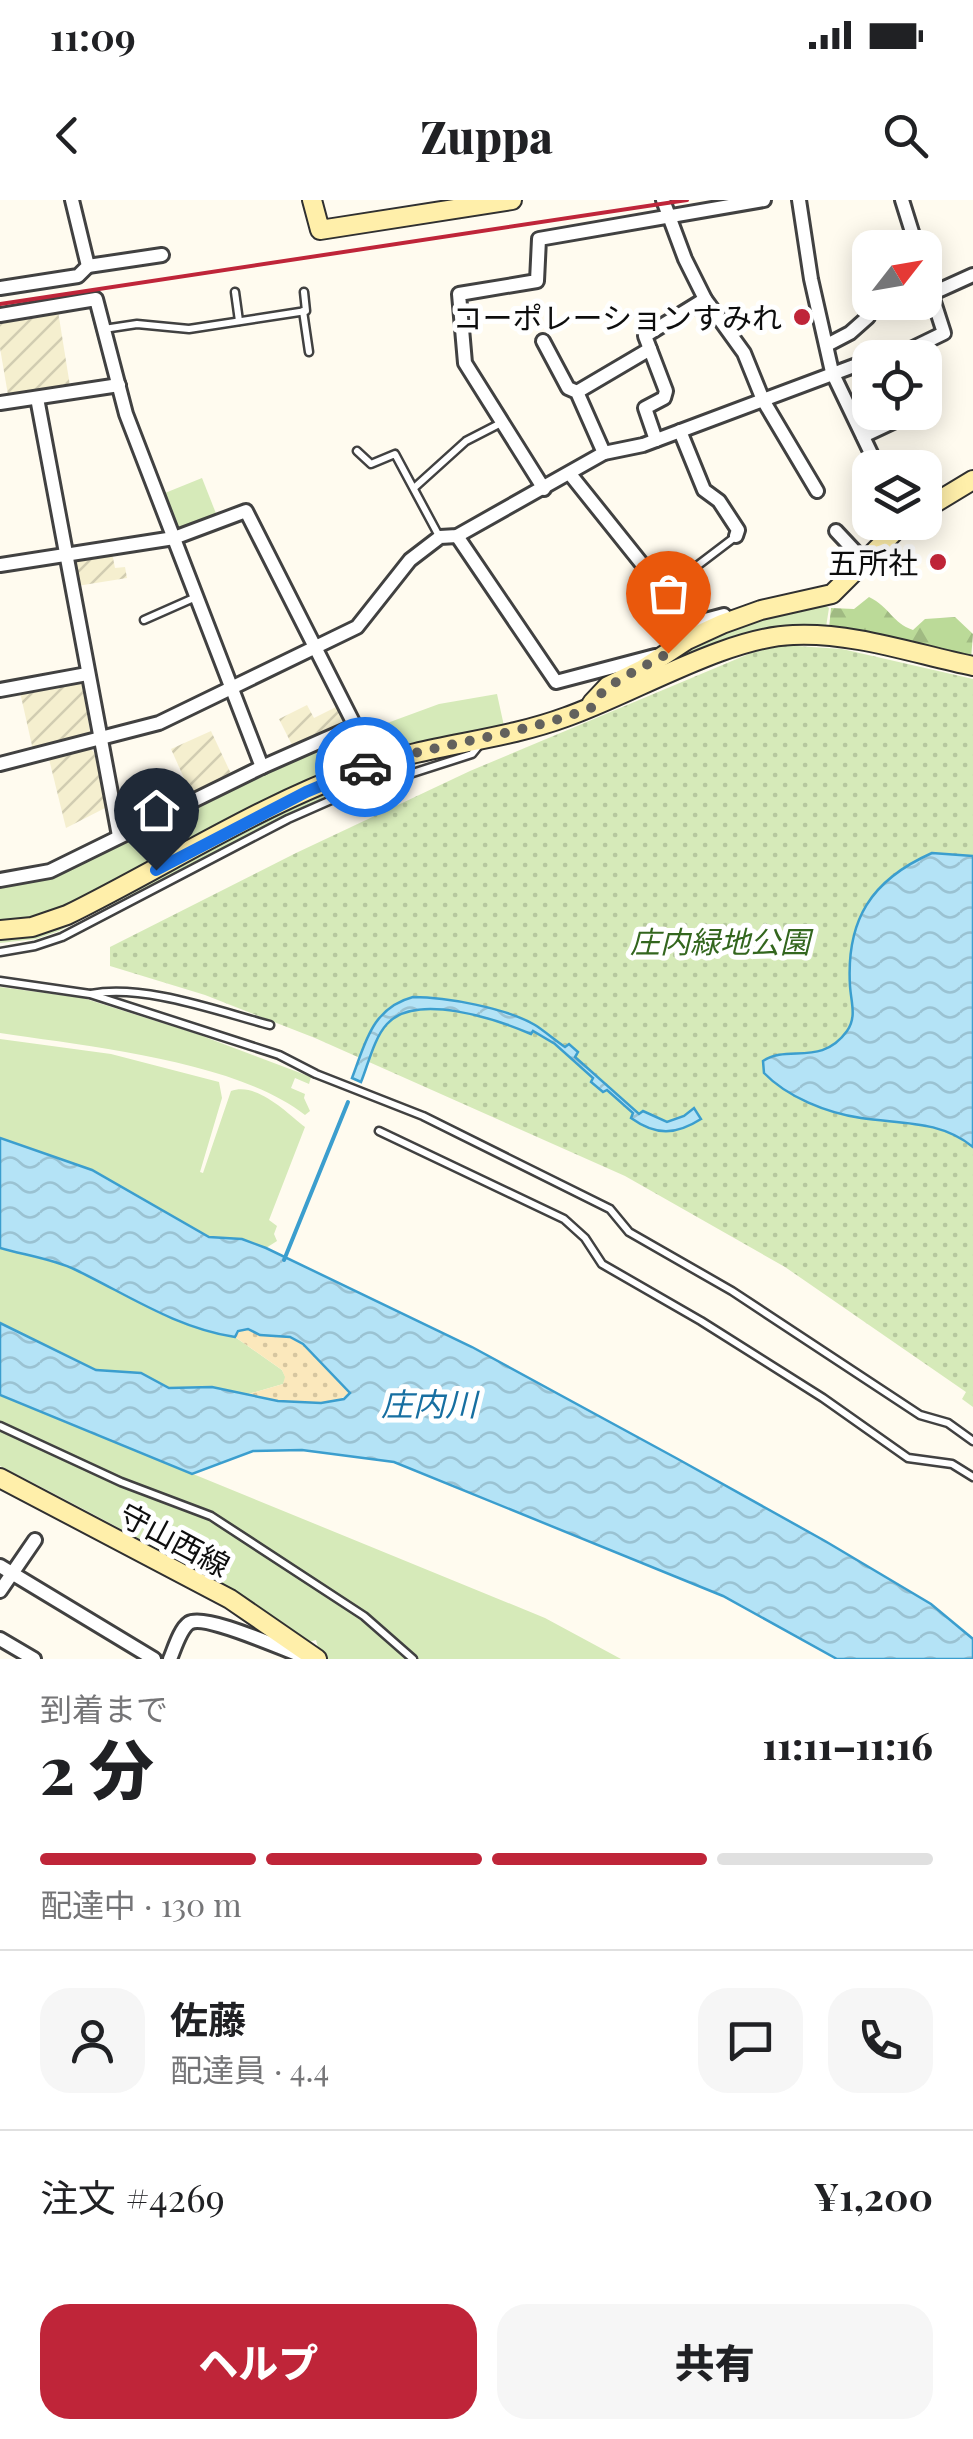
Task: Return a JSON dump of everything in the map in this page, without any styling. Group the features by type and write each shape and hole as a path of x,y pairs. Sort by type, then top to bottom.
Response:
{"main road":[{"path":"312,200 320,230 440,205 512,200"},
{"path":"942,498 973,480"},
{"path":"591,708 594,698 608,686 687,640 761,610 832,594 886,540"},
{"path":"0,930 38,925 67,915 335,779 417,752 531,729 735,648 779,636 826,636 973,666"},
{"name":"守山西線","path":"0,1478 230,1599 314,1659"}],"street":[{"path":"72,200 88,266"},
{"path":"664,200 685,259 705,299 744,353 763,400 817,491"},
{"path":"544,489 465,363 460,294 536,281 539,239 764,200"},
{"path":"799,200 811,279 832,372 870,450"},
{"path":"902,200 911,230"},
{"path":"0,288 78,276 88,266 162,255"},
{"path":"942,289 973,275"},
{"path":"656,440 645,408 664,398 666,391 645,336 705,299"},
{"path":"0,314 96,300 126,414 262,767"},
{"path":"828,345 864,320"},
{"path":"932,340 944,333 939,320"},
{"path":"543,341 568,388 577,392 604,453"},
{"path":"577,392 650,349"},
{"path":"0,764 160,723 356,628 410,560 440,537 458,536 604,453 656,440 852,366"},
{"path":"0,403 118,385"},
{"path":"37,398 119,836"},
{"path":"864,436 876,430"},
{"path":"680,431 701,485 719,500 738,530 736,536"},
{"path":"570,474 693,625 754,605 761,610"},
{"path":"0,565 174,538 246,511 355,726 262,767 50,872 1,877"},
{"path":"836,532 865,562"},
{"path":"458,536 556,682 668,653"},
{"path":"0,690 87,674"},
{"path":"0,1591 6,1569 35,1540"},
{"path":"6,1569 154,1659"},
{"path":"170,1659 186,1625 192,1622 223,1627 314,1659"},
{"path":"0,1639 34,1659"}],"lane":[{"path":"235,292 239,321"},
{"path":"104,329 138,324 189,329 306,311 304,292"},
{"path":"302,311 309,352"},
{"path":"414,488 466,441 502,422"},
{"path":"358,451 371,464 395,454 440,537"},
{"path":"664,591 736,536"},
{"path":"144,620 196,597"},
{"path":"0,952 62,937 288,819 338,797 472,754 484,739"},
{"path":"0,982 90,994 279,1055 316,1074 423,1116 610,1209 630,1232 732,1291 920,1415 948,1424 973,1440"},
{"path":"90,994 112,990 270,1025"},
{"path":"379,1131 564,1219 586,1238 602,1264 777,1369 908,1458 952,1464 973,1477"},
{"path":"0,1426 121,1482 211,1516 364,1616 414,1659"}],"shaded area":[{"path":"58,311 70,386 8,395 0,321"},
{"path":"112,553 115,568 125,567 127,578 77,586 77,559"},
{"path":"78,681 83,684 88,737 33,750 20,692"},
{"path":"307,705 314,718 340,705 347,725 294,749 279,719"},
{"path":"211,731 233,778 192,796 171,749"},
{"path":"89,748 94,752 107,807 66,828 49,759"}],"green space":[{"path":"202,478 217,516 183,530 178,527 165,493"},
{"path":"869,597 913,630 925,619 955,617 973,634 971,659 829,628 831,608 854,609"},
{"path":"823,604 829,608 826,627 782,627 726,643 653,673 690,645 783,610"},
{"name":"庄内緑地公園","path":"781,645 842,649 973,679 973,1407 962,1399 966,1392 785,1267 625,1176 315,1038 205,995 110,966 110,947 296,853 470,771 751,653"},
{"path":"497,694 504,726 393,752 52,913 0,922 0,887 322,747 439,704"},
{"path":"464,751 371,777 332,793 59,931 36,939 0,943 0,938 65,923 330,789 370,773"},
{"path":"0,987 83,998 197,1034 311,1077 309,1084 295,1078 291,1088 305,1094 310,1111 305,1115 241,1081 201,1069 116,1050 0,1033"},
{"path":"0,1039 111,1054 219,1082 222,1098 200,1172 203,1173 231,1091 261,1094 280,1107 305,1127 269,1220 277,1226 277,1241 266,1248 242,1239 209,1237 92,1170 0,1138"},
{"path":"0,1248 71,1267 158,1313 235,1337 282,1370 286,1378 283,1384 245,1395 212,1387 169,1388 141,1373 96,1370 0,1323"},
{"path":"0,1395 545,1618 621,1659 321,1659 316,1640 305,1643 194,1570 0,1466"}],"sand":[{"path":"248,1329 296,1339 350,1393 314,1403 245,1395 283,1384 285,1377 282,1370 235,1337 238,1331"}],"water":[{"path":"932,853 973,856 973,1147 934,1128 821,1108 784,1089 764,1073 763,1061 783,1054 816,1052 837,1042 847,1031 853,1015 850,962 858,922 878,890 893,876"},
{"path":"413,997 476,1005 523,1019 565,1047 569,1044 578,1052 575,1057 639,1114 643,1111 667,1122 694,1108 701,1119 674,1130 649,1128 631,1118 633,1113 607,1090 603,1092 591,1082 593,1078 555,1044 533,1031 531,1034 457,1011 417,1010 400,1015 378,1037 361,1082 352,1078 379,1019 399,1002"},
{"name":"庄内川","path":"0,1138 92,1170 209,1237 242,1239 266,1248 472,1347 825,1541 931,1604 973,1639 973,1659 837,1659 723,1596 394,1462 302,1450 253,1451 192,1474 0,1395 0,1323 96,1370 141,1373 169,1388 212,1387 278,1401 321,1403 344,1399 350,1393 303,1344 290,1337 260,1335 248,1329 238,1331 235,1337 213,1333 153,1310 67,1266 0,1248"}],"waterway":[{"path":"92,310 109,374"},
{"path":"284,1260 348,1102"}],"railway":[{"path":"0,304 687,200"}],"way so far":[{"path":"365,767 417,752 531,729 591,708 594,698 608,686 668,653"}],"place":[{"name":"コーポレーションすみれ","path":"802,317"},
{"name":"五所社","path":"938,562"}],"route":[{"path":"156,870 306,792 365,767"}]}
